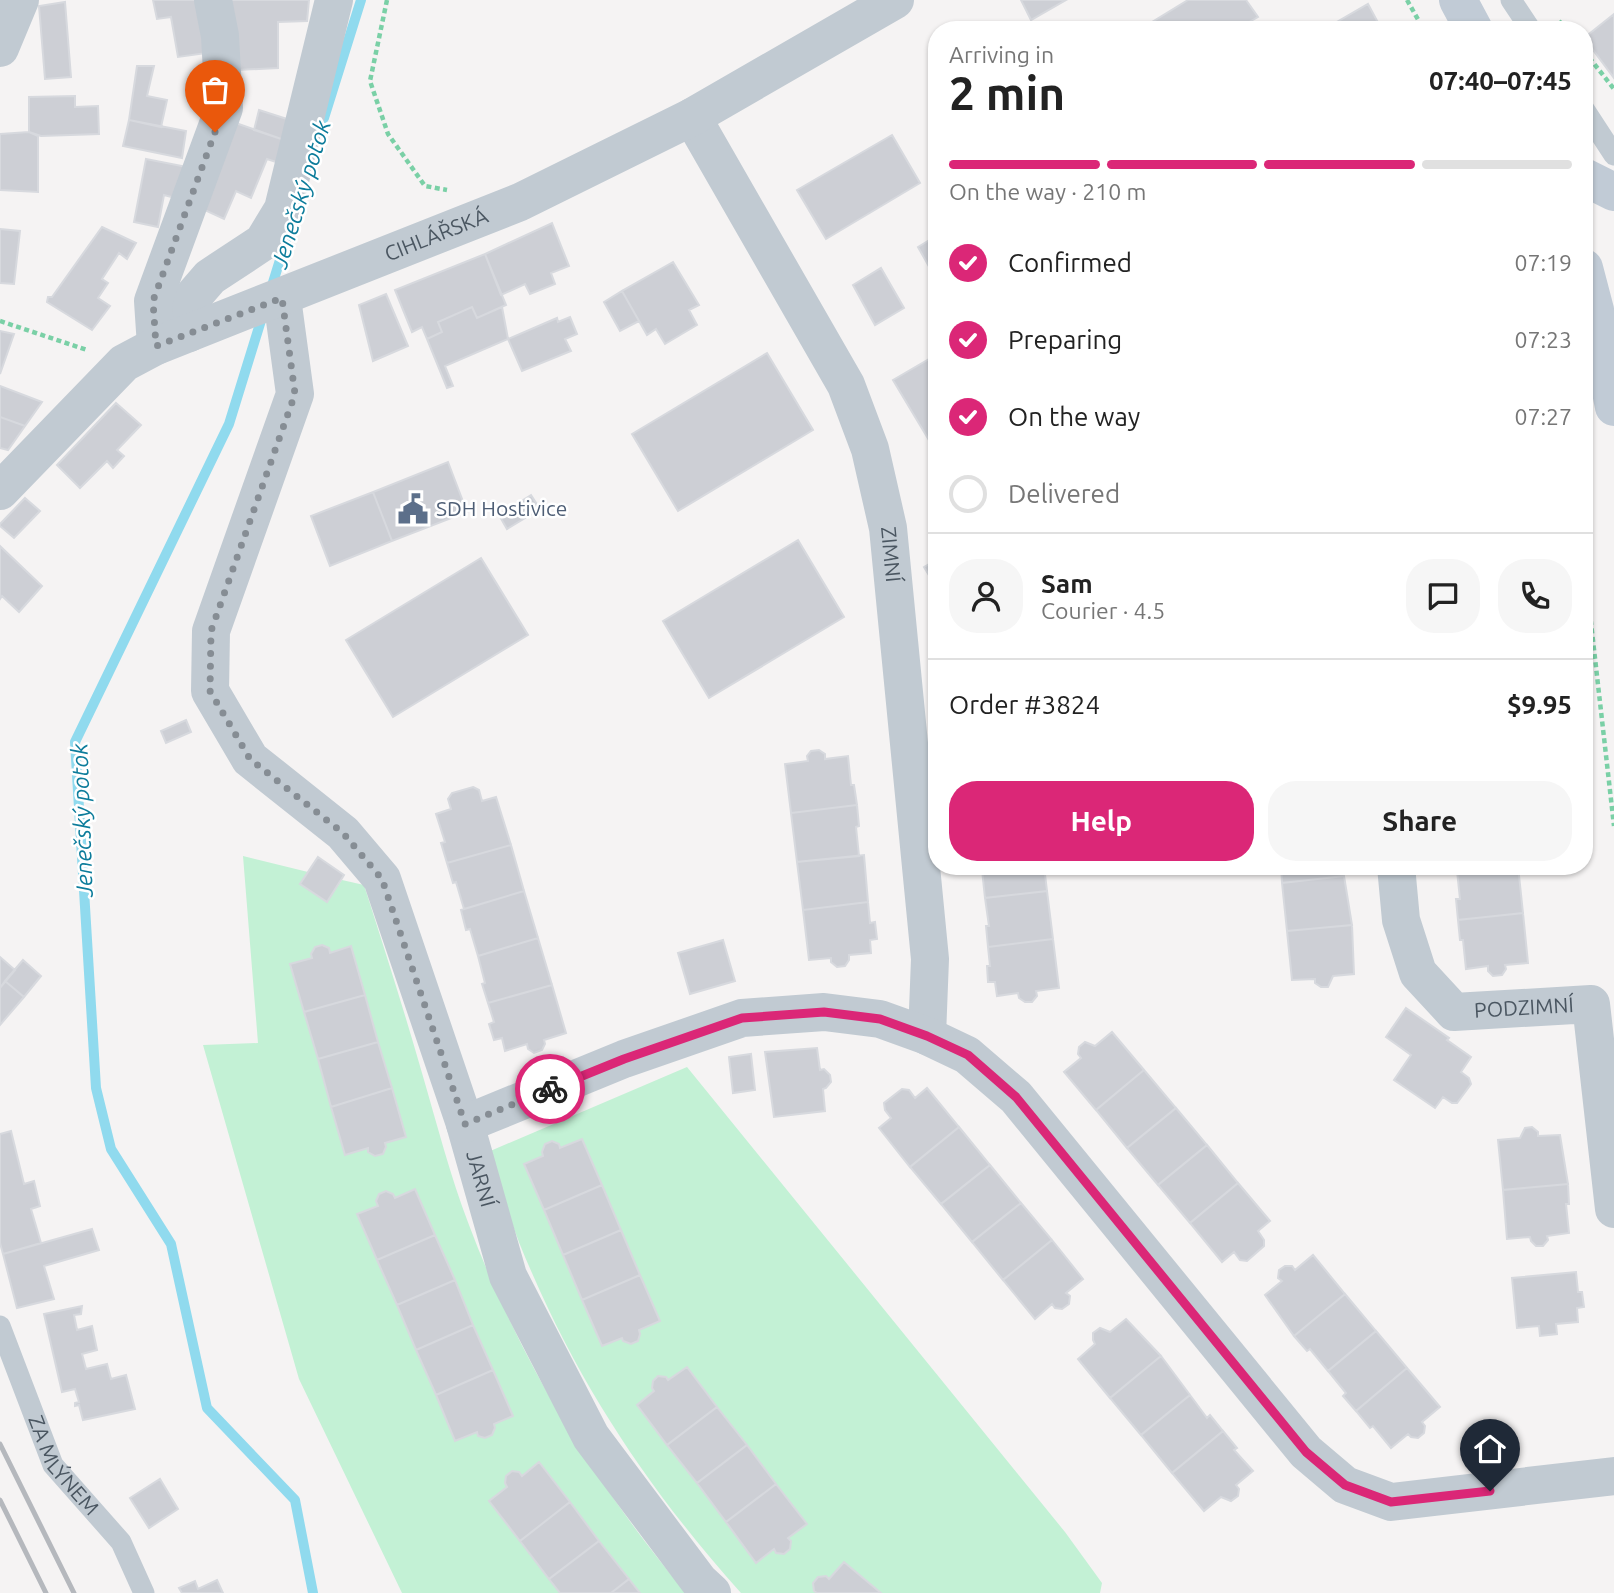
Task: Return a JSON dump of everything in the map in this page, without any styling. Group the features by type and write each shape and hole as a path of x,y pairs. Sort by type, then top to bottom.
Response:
{"main road":[{"path":"1458,0 1469,21"},
{"path":"1593,182 1614,192"},
{"path":"1595,310 1614,278"},
{"path":"1593,302 1614,407"}],"street":[{"path":"0,48 20,0"},
{"path":"157,347 153,301 225,108 219,36 212,0"},
{"path":"157,347 210,277 263,242 283,209 334,0"},
{"name":"CIHLÁŘSKÁ","path":"0,491 157,347 520,202 692,117 895,0"},
{"name":"ZIMNÍ","path":"692,117 846,385 870,449 888,528 930,958 927,1036"},
{"name":"JARNÍ","path":"280,298 295,394 211,631 210,691 250,759 343,833 382,879 465,1124 508,1276 592,1437 699,1581 712,1593"},
{"name":"PODZIMNÍ","path":"1397,875 1401,920 1418,973 1454,1012 1591,1004 1614,1209"},
{"path":"465,1124 624,1059 742,1018 824,1012 880,1019 968,1055 1016,1097 1306,1452 1345,1485 1391,1502 1614,1476"}],"lane":[{"path":"1511,0 1524,21"},
{"path":"1593,124 1614,155"},
{"name":"ZA MLÝNEM","path":"0,1326 53,1465 121,1542 144,1593"}],"path":[{"path":"387,0 370,81 388,134 425,186 452,191"},
{"path":"1407,0 1419,21"},
{"path":"1593,62 1614,89"},
{"path":"0,321 157,347"},
{"path":"1593,640 1614,826"}],"green space":[{"path":"243,856 308,872 300,884 327,902 342,880 364,885 456,1188 511,1324 562,1418 590,1463 620,1508 686,1593 402,1593 299,1379 203,1045 258,1043"},
{"path":"687,1067 1065,1532 1102,1583 1100,1593 741,1593 679,1519 623,1442 574,1360 526,1258 488,1152"}],"building":[{"path":"153,0 202,0 207,53 178,57 171,17 157,19"},
{"path":"230,0 309,0 307,21 278,22 278,68 237,70"},
{"path":"1021,0 1066,0 1031,20"},
{"path":"1188,0 1246,0 1258,17 1251,21 1154,21"},
{"path":"65,2 71,77 45,79 39,6"},
{"path":"1368,4 1377,21 1339,21"},
{"path":"1614,14 1614,78 1593,50 1593,31"},
{"path":"137,66 154,66 147,96 167,100 161,127 129,120"},
{"path":"75,96 75,107 98,106 99,134 41,136 29,132 29,97"},
{"path":"259,110 290,120 284,140 254,130"},
{"path":"129,120 186,131 182,158 123,146"},
{"path":"233,122 284,140 279,163 267,159 251,198 236,191 224,219 196,206"},
{"path":"29,132 38,136 38,192 0,190 0,134"},
{"path":"892,135 920,183 826,239 797,190"},
{"path":"146,159 187,167 179,199 164,195 158,227 134,222"},
{"path":"552,223 569,266 551,273 555,284 530,294 525,284 501,295 485,254"},
{"path":"102,227 136,243 127,259 119,253 102,279 108,283 98,298 110,306 92,330 47,302 48,297 52,297"},
{"path":"0,229 20,231 14,284 0,283"},
{"path":"928,241 928,265 918,247"},
{"path":"485,254 506,305 477,318 472,307 438,322 442,332 427,339 422,327 412,332 395,290"},
{"path":"673,262 699,305 689,310 697,325 665,344 656,329 647,335 622,291"},
{"path":"881,268 904,308 875,325 853,285"},
{"path":"622,291 639,321 620,331 604,302"},
{"path":"386,294 408,346 373,361 359,305"},
{"path":"472,307 477,318 502,307 508,339 445,366 453,386 447,388 427,339 442,332 438,322"},
{"path":"570,317 577,334 565,339 571,351 522,371 508,339 557,318 558,322"},
{"path":"0,331 14,334 0,374"},
{"path":"767,353 813,430 678,511 632,434"},
{"path":"928,360 928,439 893,380"},
{"path":"0,386 42,402 25,426 0,417"},
{"path":"116,403 141,425 117,450 124,456 113,468 107,461 80,488 57,465"},
{"path":"0,417 25,426 8,450 0,448"},
{"path":"448,462 467,512 392,541 373,492"},
{"path":"373,492 392,541 330,566 311,516"},
{"path":"531,495 540,509 507,529 499,515"},
{"path":"25,498 40,511 14,538 0,524"},
{"path":"798,540 844,617 709,698 663,621"},
{"path":"0,546 42,586 19,612 2,596 0,599"},
{"path":"481,558 528,635 393,717 346,640"},
{"path":"186,720 191,732 166,743 161,731"},
{"path":"819,750 825,754 825,759 848,756 851,785 854,785 857,805 791,813 785,764 808,761 807,756 811,751"},
{"path":"473,787 479,790 482,801 496,797 511,845 447,863 441,843 445,842 436,814 451,809 448,799 452,793"},
{"path":"857,805 859,856 797,862 791,813"},
{"path":"511,845 524,891 464,909 447,863"},
{"path":"864,855 868,902 803,910 797,862"},
{"path":"318,857 344,875 327,902 300,884"},
{"path":"983,875 1045,875 1047,891 985,898"},
{"path":"1282,875 1344,875 1344,876 1282,883"},
{"path":"1457,875 1519,875 1523,913 1458,920 1456,899 1460,899"},
{"path":"1344,876 1352,925 1287,931 1282,883"},
{"path":"524,891 538,938 478,956 470,929 466,930 461,910"},
{"path":"1047,891 1053,939 988,947 986,926 989,926 985,898"},
{"path":"868,902 870,923 875,922 877,939 870,940 871,953 849,955 845,966 837,967 831,962 831,958 809,960 803,910"},
{"path":"1523,913 1528,963 1505,965 1506,969 1502,975 1493,976 1488,971 1488,966 1466,969 1458,920"},
{"path":"1352,925 1354,974 1333,976 1328,987 1321,987 1315,983 1315,979 1292,980 1287,931"},
{"path":"538,938 552,985 488,1003 478,956"},
{"path":"1053,939 1059,988 1036,991 1037,996 1032,1002 1025,1002 1019,998 1018,993 997,996 995,982 988,982 988,947"},
{"path":"723,940 735,981 690,994 678,953"},
{"path":"322,945 329,948 330,953 351,946 365,995 304,1012 290,964 312,958 315,947"},
{"path":"0,957 15,970 0,988"},
{"path":"23,960 41,976 24,997 5,981"},
{"path":"5,981 24,997 0,1025 0,988"},
{"path":"552,985 566,1033 544,1040 542,1050 534,1053 528,1049 527,1044 505,1051 502,1038 494,1040 489,1024 494,1022 488,1003"},
{"path":"365,995 378,1042 318,1059 304,1012"},
{"path":"1406,1008 1471,1057 1461,1072 1469,1078 1471,1084 1457,1103 1443,1097 1435,1108 1394,1080 1411,1055 1386,1037"},
{"path":"1112,1032 1144,1070 1096,1110 1064,1072 1081,1058 1078,1054 1079,1047 1085,1042 1095,1046"},
{"path":"378,1042 392,1088 331,1107 318,1059"},
{"path":"817,1048 820,1070 824,1069 830,1075 831,1082 823,1089 825,1111 774,1117 765,1052"},
{"path":"751,1054 755,1090 733,1093 729,1057"},
{"path":"1144,1070 1176,1108 1127,1148 1096,1110"},
{"path":"392,1088 406,1137 385,1143 383,1154 375,1156 368,1152 368,1148 345,1155 331,1107"},
{"path":"927,1088 959,1127 910,1167 879,1128 891,1118 884,1103 902,1089 909,1090 915,1098"},
{"path":"1176,1108 1207,1145 1158,1185 1127,1148"},
{"path":"959,1127 990,1165 941,1204 910,1167"},
{"path":"1532,1127 1538,1132 1538,1136 1560,1135 1568,1184 1503,1190 1498,1140 1520,1138 1525,1128"},
{"path":"11,1131 24,1184 34,1181 40,1206 31,1209 41,1243 3,1254 0,1243 0,1134"},
{"path":"582,1139 602,1185 544,1210 524,1164 543,1156 545,1144 552,1141 559,1144 560,1148"},
{"path":"1207,1145 1238,1183 1190,1223 1158,1185"},
{"path":"990,1165 1021,1203 972,1242 941,1204"},
{"path":"1238,1183 1270,1221 1258,1231 1264,1240 1264,1246 1247,1261 1240,1260 1234,1252 1222,1262 1190,1223"},
{"path":"1568,1184 1569,1204 1566,1204 1569,1233 1547,1236 1548,1240 1543,1246 1536,1246 1530,1237 1507,1239 1503,1190"},
{"path":"602,1185 621,1230 563,1255 544,1210"},
{"path":"415,1189 435,1235 377,1260 357,1214 378,1206 376,1201 379,1194 386,1191 395,1198"},
{"path":"1021,1203 1052,1240 1003,1280 972,1242"},
{"path":"92,1229 99,1250 44,1266 54,1299 17,1308 3,1254"},
{"path":"621,1230 640,1275 582,1300 563,1255"},
{"path":"435,1235 455,1280 397,1305 377,1260"},
{"path":"1052,1240 1083,1279 1066,1293 1070,1296 1069,1304 1062,1309 1055,1308 1052,1304 1035,1319 1003,1280"},
{"path":"1313,1255 1345,1294 1294,1336 1265,1295 1282,1281 1278,1278 1279,1270 1292,1266 1295,1270"},
{"path":"1576,1272 1578,1292 1582,1292 1584,1307 1577,1308 1578,1322 1556,1324 1557,1334 1540,1336 1539,1326 1517,1328 1512,1278"},
{"path":"640,1275 660,1321 639,1330 638,1341 631,1344 622,1338 602,1346 582,1300"},
{"path":"455,1280 473,1325 416,1350 397,1305"},
{"path":"1345,1294 1376,1331 1328,1371 1310,1349 1307,1351 1294,1336"},
{"path":"82,1306 81,1314 74,1315 77,1330 92,1326 97,1350 82,1354 86,1369 107,1364 111,1379 126,1375 135,1409 83,1420 79,1405 75,1406 75,1403 79,1402 75,1389 62,1392 44,1314"},
{"path":"1126,1319 1161,1356 1110,1398 1078,1359 1095,1344 1093,1333 1100,1328 1110,1332"},
{"path":"473,1325 493,1370 436,1395 416,1350"},
{"path":"1376,1331 1407,1368 1356,1411 1343,1396 1346,1393 1328,1371"},
{"path":"1161,1356 1190,1395 1141,1435 1110,1398"},
{"path":"687,1367 717,1407 667,1445 637,1405 654,1391 653,1381 658,1376 668,1380"},
{"path":"1407,1368 1440,1407 1422,1422 1425,1426 1424,1433 1418,1438 1408,1434 1391,1448 1356,1411"},
{"path":"493,1370 513,1416 494,1424 492,1435 485,1438 478,1436 477,1432 455,1441 436,1395"},
{"path":"1190,1395 1207,1418 1210,1415 1223,1431 1172,1473 1141,1435"},
{"path":"717,1407 747,1445 697,1483 667,1445"},
{"path":"1223,1431 1237,1448 1234,1450 1253,1471 1236,1485 1239,1489 1238,1496 1231,1501 1221,1497 1204,1511 1172,1473"},
{"path":"747,1445 776,1484 726,1522 697,1483"},
{"path":"539,1462 570,1502 520,1541 489,1501 507,1487 506,1476 512,1471 519,1472 522,1476"},
{"path":"160,1479 178,1509 149,1528 130,1498"},
{"path":"776,1484 807,1524 788,1538 791,1541 790,1549 784,1554 776,1553 774,1549 756,1563 726,1522"},
{"path":"570,1502 599,1541 549,1579 520,1541"},
{"path":"599,1541 629,1579 611,1593 560,1593 549,1579"},
{"path":"844,1562 881,1593 814,1591 813,1583 818,1577 826,1576 829,1579"},
{"path":"629,1579 640,1593 611,1593"},
{"path":"217,1580 223,1593 182,1593 179,1588 195,1581 198,1589"}],"waterway":[{"name":"Jenečský potok","path":"324,118 361,0"},
{"name":"Jenečský potok","path":"270,292 289,231"},
{"name":"Jenečský potok","path":"263,314 229,424 75,742 96,1088 111,1149 171,1244 207,1408 295,1500 313,1593"}],"railway":[{"path":"0,1444 74,1593"},
{"path":"0,1500 46,1593"}],"way so far":[{"path":"215,132 153,301 156,346 282,298 295,394 211,631 210,691 250,759 343,833 382,879 465,1124 550,1089"}],"place":[{"name":"SDH Hostivice","path":"413,509"}],"route":[{"path":"550,1089 624,1059 742,1018 824,1012 880,1019 927,1036 968,1055 1016,1097 1306,1452 1345,1485 1391,1502 1490,1491"}]}
